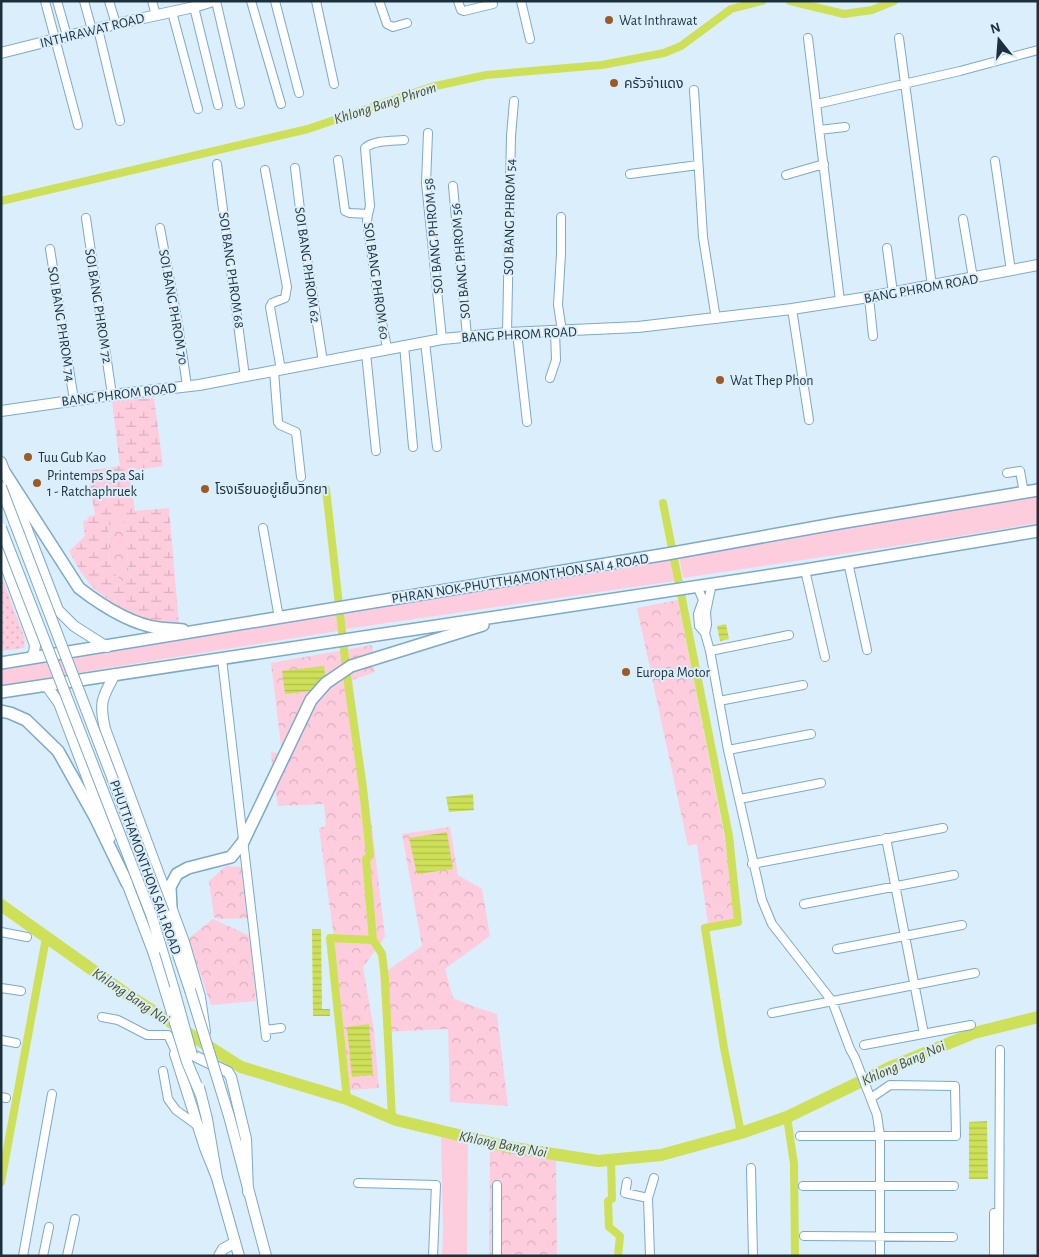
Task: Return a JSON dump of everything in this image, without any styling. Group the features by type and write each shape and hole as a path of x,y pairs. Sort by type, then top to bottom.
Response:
{"main road":[{"name":"INTHRAWAT ROAD","path":"2,50 210,2"},
{"name":"BANG PHROM ROAD","path":"1,410 112,394 187,386 442,339 512,333 638,328 792,310 1038,266"},
{"path":"3,467 58,610 74,626 107,647"},
{"path":"3,467 79,588 94,600 139,622 158,628 199,631"},
{"name":"PHUTTHAMONTHON SAI 1 ROAD","path":"1,487 168,910 190,990 229,1116 266,1256"},
{"name":"PHRAN NOK-PHUTTHAMONTHON SAI 4 ROAD","path":"1,663 671,553 1038,490"},
{"name":"PHUTTHAMONTHON SAI 1 ROAD","path":"1,528 152,917 174,990 207,1120 217,1178 239,1256"},
{"path":"1,692 805,570 1038,530"},
{"path":"1,553 35,645 34,653 30,658"},
{"path":"8,572 23,583 33,581 41,573 42,565"},
{"path":"168,910 170,887 177,874 188,868 231,857 243,842 311,700 326,683 346,668 519,613"},
{"path":"115,674 102,697 101,713 168,910 184,942 200,997 206,1039"},
{"path":"46,685 59,703 154,954 187,1062 200,1093"},
{"path":"1,711 26,720 58,751 95,817 127,883"},
{"path":"83,766 85,759 101,751 109,753 116,760"},
{"path":"217,1178 198,1126 176,1052 181,1049 228,1072 230,1075 246,1139 248,1192"},
{"path":"219,1256 223,1249 234,1243"}],"street":[{"path":"45,1 78,124"},
{"path":"57,1 67,36"},
{"path":"84,1 95,30 120,121"},
{"path":"109,1 116,24"},
{"path":"152,1 156,15"},
{"path":"251,1 281,104"},
{"path":"275,1 299,93"},
{"path":"316,1 334,84"},
{"path":"379,1 387,24 392,27 407,23"},
{"path":"458,1 461,10 464,11 493,4"},
{"path":"521,1 530,39"},
{"path":"210,2 240,104"},
{"path":"194,7 218,105"},
{"path":"172,12 198,109"},
{"path":"808,38 840,302"},
{"path":"899,38 932,286"},
{"path":"817,104 1038,50"},
{"path":"694,90 703,236 716,319"},
{"name":"SOI BANG PHROM 54","path":"514,101 510,136 512,333 527,422"},
{"path":"819,130 845,126"},
{"name":"SOI BANG PHROM 58","path":"428,133 426,183 442,339"},
{"name":"SOI BANG PHROM 60","path":"387,348 367,221 370,206 366,148 368,145 404,140"},
{"name":"SOI BANG PHROM 60","path":"338,160 345,211 368,214"},
{"path":"995,161 1011,271"},
{"name":"SOI BANG PHROM 68","path":"217,164 246,376"},
{"path":"786,175 824,164"},
{"path":"630,174 698,165"},
{"name":"SOI BANG PHROM 62","path":"295,168 323,362"},
{"path":"265,170 287,287 285,298 272,303 270,307 280,370"},
{"name":"SOI BANG PHROM 56","path":"453,186 467,336"},
{"path":"550,378 556,360 558,331 561,217"},
{"name":"SOI BANG PHROM 72","path":"86,218 112,394"},
{"path":"963,219 972,278"},
{"name":"SOI BANG PHROM 70","path":"160,228 178,324 187,386"},
{"path":"887,248 893,293"},
{"name":"SOI BANG PHROM 74","path":"50,249 74,400"},
{"path":"869,297 873,336"},
{"path":"792,310 809,420"},
{"path":"275,311 280,370 278,422 280,425 296,432 301,478"},
{"path":"425,342 437,447"},
{"path":"404,345 413,447"},
{"path":"366,353 376,451"},
{"path":"1007,473 1020,471 1024,492"},
{"path":"263,528 279,618"},
{"path":"848,562 867,650"},
{"path":"805,570 826,657"},
{"path":"705,633 707,625 706,612 712,583"},
{"path":"698,586 702,600 698,614 700,626 705,633 710,651 728,750 740,799 752,864 762,900 772,924 832,1001 877,1115 880,1136 880,1256"},
{"path":"710,651 789,635"},
{"path":"222,659 265,1033 281,1028"},
{"path":"720,700 803,685"},
{"path":"728,750 811,734"},
{"path":"740,799 821,783"},
{"path":"752,864 943,828"},
{"path":"886,838 924,1034"},
{"path":"804,904 954,875"},
{"path":"837,949 962,925"},
{"path":"1,932 28,937"},
{"path":"772,1012 975,973"},
{"path":"1,988 20,992"},
{"path":"102,1018 118,1020 147,1036 168,1035 176,1052"},
{"path":"864,1045 971,1025"},
{"path":"1,1040 16,1043"},
{"path":"999,1256 1000,1050"},
{"path":"164,1071 168,1099 176,1110 198,1126"},
{"path":"800,1136 956,1136 955,1086 890,1085 870,1098"},
{"path":"23,1256 52,1094"},
{"path":"751,1168 753,1256"},
{"path":"650,1256 648,1198 654,1178"},
{"path":"627,1182 625,1193 648,1198"},
{"path":"358,1183 436,1184 433,1256"},
{"path":"497,1185 497,1256"},
{"path":"803,1186 954,1186"},
{"path":"994,1213 994,1256"},
{"path":"66,1256 75,1219"},
{"path":"43,1256 49,1227"},
{"path":"804,1236 953,1237"}],"green space":[{"path":"154,398 163,466 129,471 135,511 169,508 179,625 158,628 117,606 93,588 80,571 69,551 85,536 83,521 88,520 87,517 95,515 88,471 120,466 112,401","holes":["118,513 125,529 131,578 123,582 113,570 109,554 109,520"]},
{"path":"1038,496 1038,523 683,578 679,556"},
{"path":"118,512 125,528 131,579 123,582 113,569 109,554 109,520"},
{"path":"671,557 675,581 346,629 344,614"},
{"path":"1,575 25,639 24,648 1,651"},
{"path":"678,600 725,840 736,921 708,925 697,844 688,846 637,608"},
{"path":"336,614 338,631 1,685 1,669"},
{"path":"372,645 375,672 352,680 385,937 363,967 374,1030 379,1088 350,1090 334,938 319,828 326,826 324,804 278,806 271,752 282,754 271,663"},
{"path":"450,827 458,875 482,889 490,936 445,969 453,998 497,1014 508,1106 450,1102 448,1029 384,1032 380,976 422,946 402,834"},
{"path":"226,866 244,867 248,918 219,919 214,917 209,881"},
{"path":"213,919 250,936 256,1001 211,1005 188,939"},
{"path":"441,1136 468,1142 467,1256 442,1256"},
{"path":"490,1149 556,1160 557,1256 489,1256"}],"shaded area":[{"path":"726,624 729,639 720,641 717,626"},
{"path":"324,666 327,689 285,694 282,671"},
{"path":"473,794 474,810 449,812 446,797"},
{"path":"447,832 453,869 417,874 409,838"},
{"path":"312,929 321,929 322,1009 330,1009 330,1016 313,1016"},
{"path":"369,1024 373,1075 352,1077 347,1027"},
{"path":"987,1121 988,1179 969,1179 969,1122"}],"waterway":[{"name":"Khlong Bang Phrom","path":"1,201 308,129 431,87 486,75 602,65 664,53 681,46 731,9 762,1"},
{"name":"Khlong Bang Phrom","path":"790,1 844,14 872,10 894,1"},
{"path":"326,489 347,676 363,788 370,856 366,859 373,940 330,938 347,1099"},
{"path":"663,503 729,836 738,922 705,928 724,1048 741,1133"},
{"name":"Khlong Bang Noi","path":"1,905 125,993 241,1067 347,1099 396,1120 508,1147 598,1161 661,1155 741,1133 787,1117 893,1066 974,1033 1038,1017"},
{"path":"1,1182 46,938"},
{"path":"373,940 382,954 385,979 392,1119"},
{"path":"787,1117 794,1164 795,1256"},
{"path":"611,1160 612,1199 608,1201 609,1227 620,1236 618,1256"}],"place":[{"name":"Wat Inthrawat","path":"609,20"},
{"name":"ครัวจ่าแดง","path":"614,83"},
{"name":"Wat Thep Phon","path":"720,380"},
{"name":"Tuu Gub Kao","path":"28,457"},
{"name":"Printemps Spa Sai 1 - Ratchaphruek","path":"37,483"},
{"name":"โรงเรียนอยู่เย็นวิทยา","path":"205,489"},
{"name":"Europa Motor","path":"626,672"}]}
